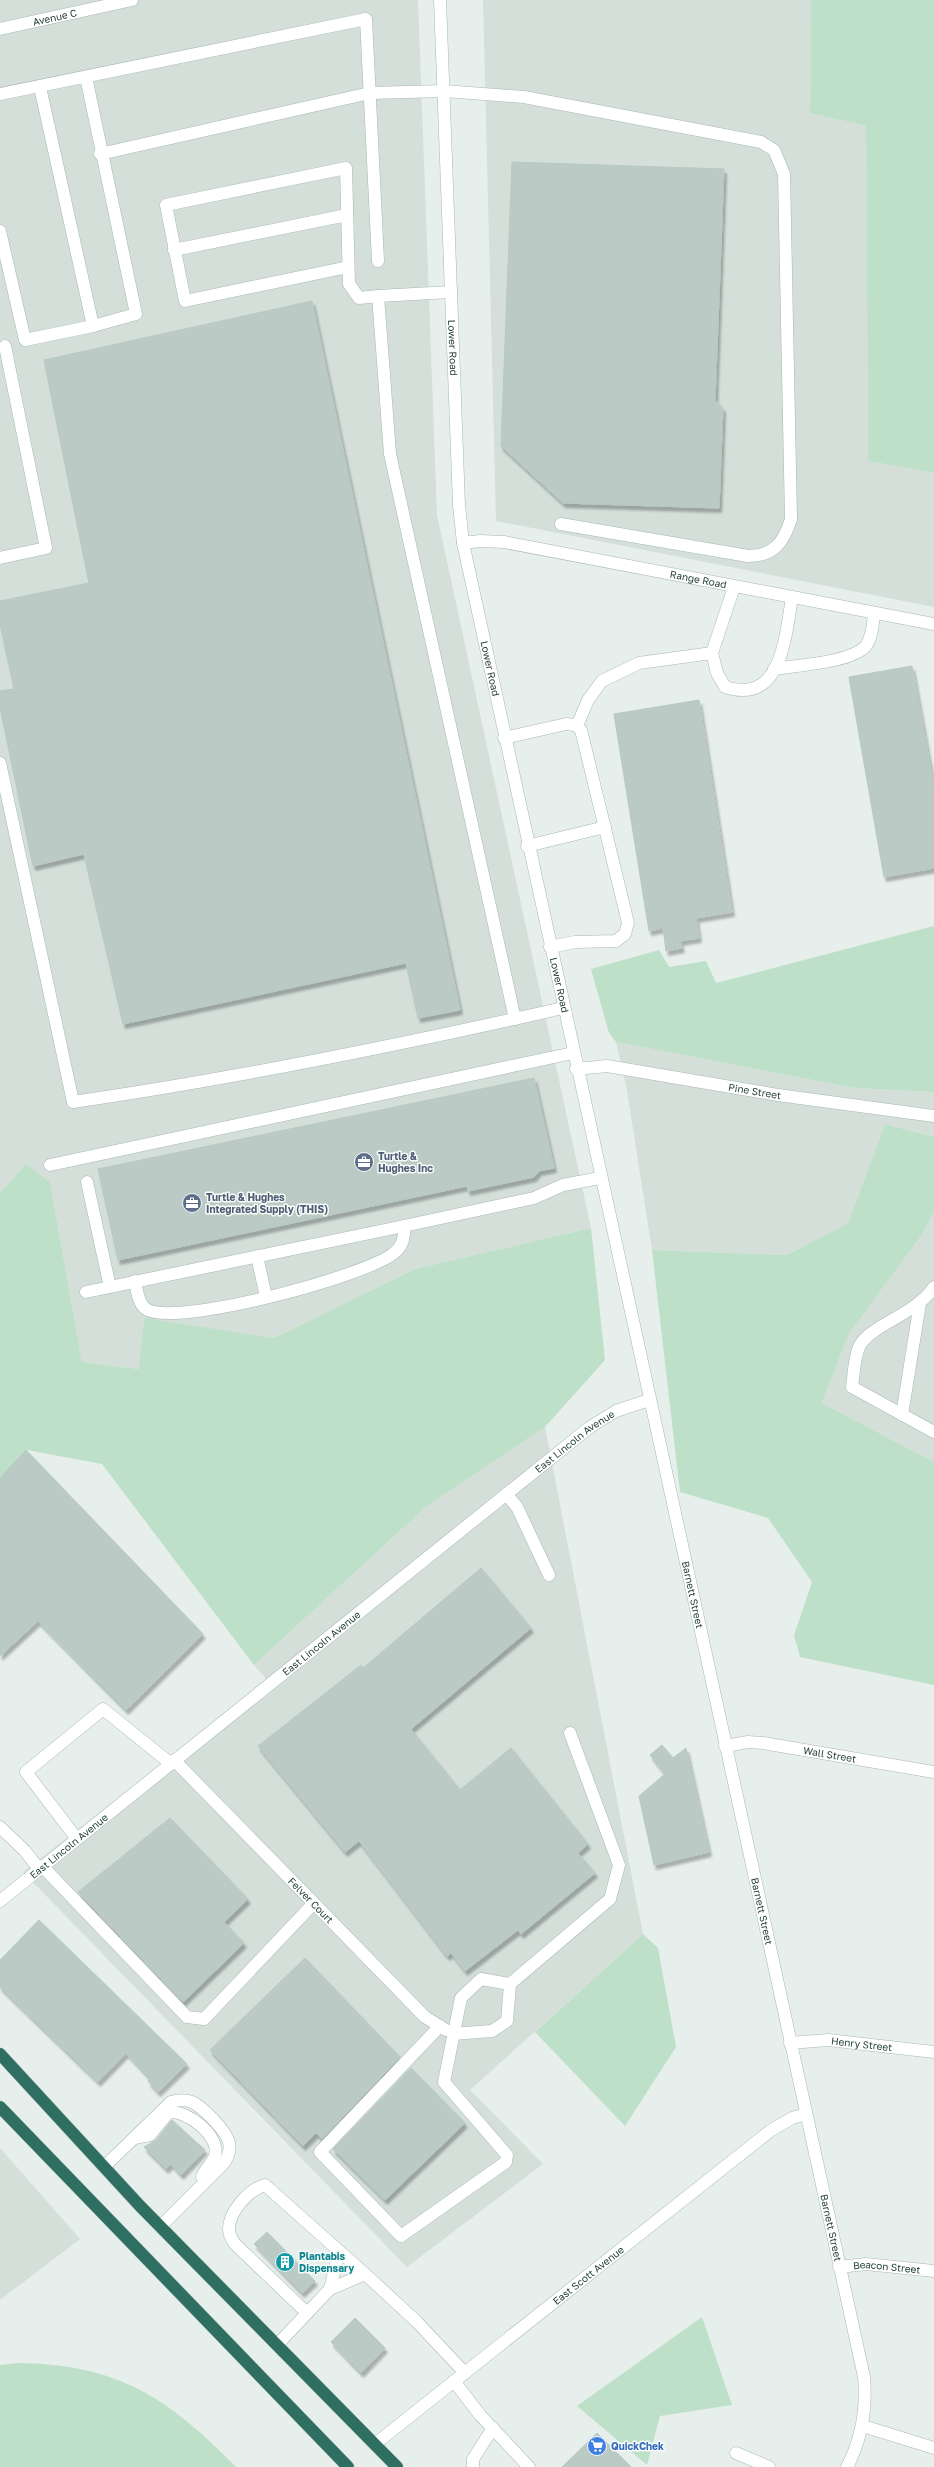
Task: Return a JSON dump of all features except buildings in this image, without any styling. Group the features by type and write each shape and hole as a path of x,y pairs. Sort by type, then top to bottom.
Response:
{"highway":[{"path":"0,2054 160,2226 398,2467"},
{"path":"0,2108 347,2467"}],"street":[{"name":"Avenue C","path":"0,28 132,0"},
{"name":"Lower Road","path":"440,0 459,505 463,543 632,1325"},
{"path":"0,94 366,19 378,261"},
{"path":"0,558 46,548 2,346 93,326 136,314 100,154 86,77"},
{"path":"40,87 93,326"},
{"path":"100,154 370,93 444,91 524,97 761,142 774,150 784,174 791,519 784,539 763,556 748,556 561,524"},
{"path":"348,267 185,301 166,205 346,168 349,284 359,298 452,292"},
{"path":"174,250 347,215"},
{"path":"0,231 25,340"},
{"path":"378,296 390,454 515,1019"},
{"name":"Range Road","path":"463,543 480,540 504,542 874,614 934,624"},
{"path":"734,587 712,652 717,673 725,688 737,691 754,690 769,680 781,658 792,598"},
{"path":"774,669 852,655 866,646 872,633 874,614"},
{"path":"576,726 588,700 602,681 639,663 712,652"},
{"path":"504,738 566,724 576,726 581,730 628,922 626,934 616,941 575,942 550,947"},
{"path":"0,763 73,1102 179,1087 344,1056 563,1008"},
{"path":"528,846 605,827"},
{"path":"50,1165 573,1053"},
{"name":"Pine Street","path":"576,1069 607,1066 778,1095 934,1116"},
{"path":"86,1292 534,1198 563,1185 600,1178"},
{"path":"87,1182 110,1287"},
{"path":"135,1282 142,1305 150,1311 201,1311 311,1286 387,1259 401,1246 405,1238 404,1226"},
{"path":"257,1256 266,1297"},
{"path":"934,1287 920,1303 865,1339 860,1345 852,1387 934,1432"},
{"path":"902,1415 920,1303"},
{"name":"Barnett Street","path":"632,1325 864,2377 865,2401 863,2426 847,2467"},
{"name":"East Lincoln Avenue","path":"0,1901 172,1761 590,1427 616,1411 649,1400"},
{"path":"506,1494 517,1507 549,1575"},
{"name":"Felver Court","path":"77,1838 26,1772 103,1709 172,1761 425,2017 452,2034"},
{"path":"452,2034 492,2031 507,2021 510,1984 610,1899 619,1864 570,1733"},
{"name":"Wall Street","path":"725,1746 748,1742 763,1743 934,1772"},
{"path":"0,1827 188,2017 204,2019 314,1903"},
{"path":"440,2026 320,2152 401,2236 506,2162 507,2155 444,2082 460,1998 481,1979 510,1984"},
{"name":"Henry Street","path":"790,2043 828,2040 934,2052"},
{"path":"104,2167 171,2102 184,2100 196,2104 222,2130 229,2142 229,2149 224,2163 160,2226"},
{"name":"East Scott Avenue","path":"375,2444 770,2131 792,2118 806,2114"},
{"path":"307,2313 235,2244 229,2231 234,2210 258,2187 265,2185 365,2274 416,2321 465,2373"},
{"path":"330,2289 339,2252"},
{"name":"Beacon Street","path":"839,2267 866,2264 934,2272"},
{"path":"277,2345 330,2289 365,2274"},
{"path":"454,2381 493,2428 529,2467"},
{"path":"863,2426 934,2448"},
{"path":"473,2467 473,2459 493,2428"},
{"path":"736,2453 769,2467"}],"shaded area":[{"path":"0,0 418,0 437,515 591,1228 415,1269 274,1338 144,1319 140,1369 82,1362 50,1182 26,1164 0,1193"},
{"path":"483,0 811,0 810,113 866,126 868,461 934,473 934,607 496,521"},
{"path":"616,1042 854,1088 934,1092 934,1137 885,1124 848,1223 787,1255 652,1250 627,1091"},
{"path":"934,1212 934,1462 822,1403 848,1335 921,1236"},
{"path":"545,1427 643,1934 470,2090 543,2164 407,2267 23,1872 268,1681 254,1665 427,1506"},
{"path":"0,2148 80,2239 0,2300"}],"green space":[{"path":"811,0 934,0 934,473 868,461 866,126 810,113"},
{"path":"934,926 934,1092 854,1088 616,1042 609,1033 591,969 659,950 669,967 706,961 716,983"},
{"path":"885,1124 934,1137 934,1212 921,1236 848,1335 822,1403 934,1462 934,1685 800,1657 794,1635 812,1582 768,1518 680,1492 652,1250 787,1255 848,1223"},
{"path":"26,1164 50,1182 82,1362 139,1369 144,1318 274,1338 415,1269 591,1228 605,1360 545,1427 427,1506 254,1665 102,1464 27,1450 0,1478 0,1193"},
{"path":"643,1934 658,1948 676,2047 625,2126 535,2032"},
{"path":"702,2317 732,2405 660,2416 647,2465 577,2406"},
{"path":"18,2363 53,2365 85,2370 113,2378 139,2390 164,2404 187,2422 236,2467 0,2467 0,2365"}],"place":[{"name":"Turtle & Hughes Inc","path":"364,1162"},
{"name":"Turtle & Hughes Integrated Supply (THIS)","path":"192,1203"},
{"name":"Plantabis Dispensary","path":"285,2262"},
{"name":"QuickChek","path":"597,2446"}]}
